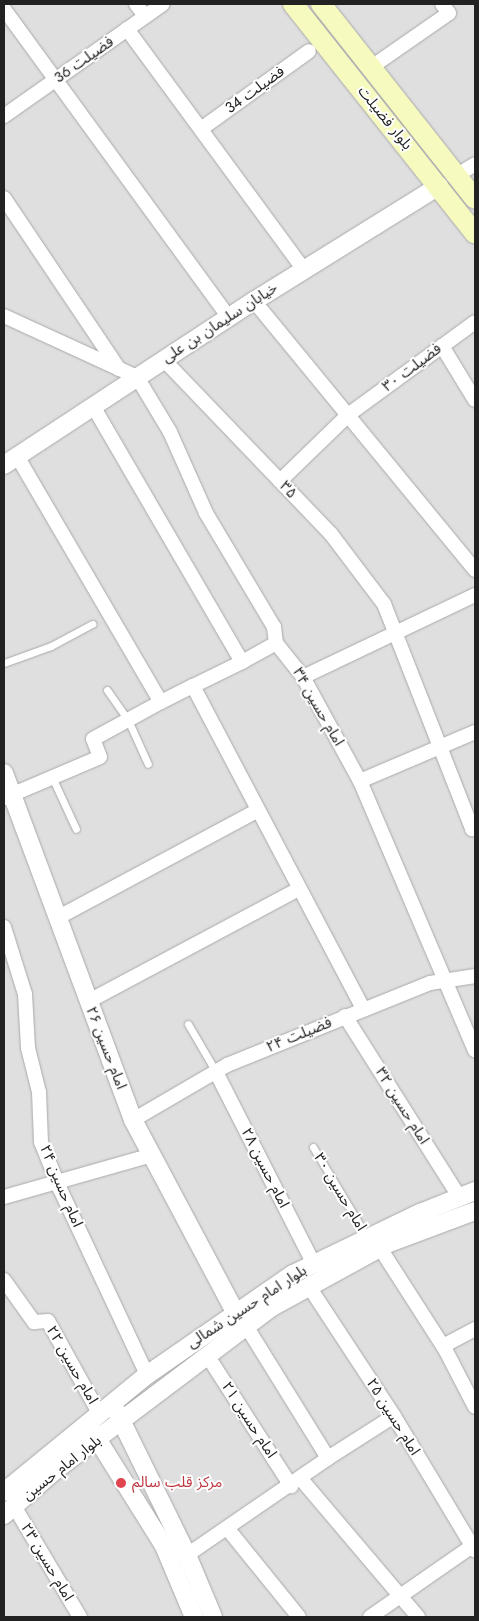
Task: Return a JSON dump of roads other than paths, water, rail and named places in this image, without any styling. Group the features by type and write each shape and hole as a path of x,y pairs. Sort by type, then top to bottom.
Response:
{"main road":[{"name":"بلوار فضیلت","path":"293,4 439,186 475,234"},
{"name":"بلوار فضیلت","path":"321,4 475,199"}],"street":[{"path":"136,4 145,16"},
{"name":"فضیلت 36","path":"4,116 163,4"},
{"path":"370,68 449,13 442,4"},
{"path":"4,10 229,317"},
{"path":"127,29 304,270"},
{"name":"فضیلت 34","path":"201,130 309,50"},
{"path":"456,176 475,164"},
{"name":"خیابان سلیمان بن علی","path":"11,460 229,317 439,186"},
{"path":"4,198 120,370"},
{"path":"254,301 475,570"},
{"path":"4,316 137,377"},
{"name":"فضیلت ۳۰","path":"280,481 348,415 475,322"},
{"path":"442,346 475,400"},
{"name":"۳۵","path":"164,360 330,534 384,604 397,632 474,831"},
{"name":"امام حسین ۳۴","path":"137,377 170,432 206,514 274,627 276,643 303,677 360,781 475,1051"},
{"path":"93,406 242,662"},
{"path":"11,460 161,702"},
{"path":"303,677 475,595"},
{"path":"7,796 100,757 93,739 276,643"},
{"path":"193,686 363,1009"},
{"path":"360,781 475,732"},
{"name":"امام حسین ۲۶","path":"4,773 7,796 57,918 133,1120 235,1312"},
{"path":"57,918 258,810"},
{"path":"88,1001 299,888"},
{"name":"امام حسین ۲۴","path":"4,928 25,994 28,1048 38,1092 41,1142 57,1183 146,1375"},
{"name":"فضیلت ۲۴","path":"133,1120 216,1072 345,1016 430,983 445,983 475,976"},
{"name":"امام حسین ۳۲","path":"345,1016 467,1194"},
{"name":"امام حسین ۲۸","path":"216,1072 314,1264"},
{"path":"4,1197 152,1155"},
{"name":"بلوار امام حسین شمالی","path":"122,1421 246,1326 308,1285 373,1243 467,1194"},
{"name":"بلوار امام حسین شمالی","path":"7,1505 100,1413 146,1375 235,1312 314,1264 475,1211"},
{"path":"373,1243 443,1346 475,1407"},
{"name":"امام حسین ۲۲","path":"4,1280 34,1322 48,1321 100,1413"},
{"name":"امام حسین ۲۵","path":"308,1285 394,1416 474,1547"},
{"path":"246,1326 328,1458"},
{"path":"443,1346 475,1329"},
{"name":"امام حسین ۲۱","path":"207,1355 296,1483 401,1594 418,1617"},
{"path":"194,1617 164,1546 98,1439 100,1413 122,1421 186,1555 213,1617"},
{"path":"186,1555 296,1483 328,1458 394,1416"},
{"name":"بلوار امام حسین","path":"7,1505 122,1421"},
{"name":"امام حسین ۲۳","path":"7,1505 80,1617"},
{"path":"227,1528 299,1617"},
{"path":"370,1617 401,1594 474,1547"}],"lane":[{"path":"4,663 51,646 92,624"},
{"path":"108,690 128,720 148,764"},
{"path":"52,777 76,829"},
{"path":"188,1024 216,1072"},
{"name":"امام حسین ۳۰","path":"313,1147 373,1243"}],"place":[{"name":"مرکز قلب سالم","path":"121,1483"}]}
